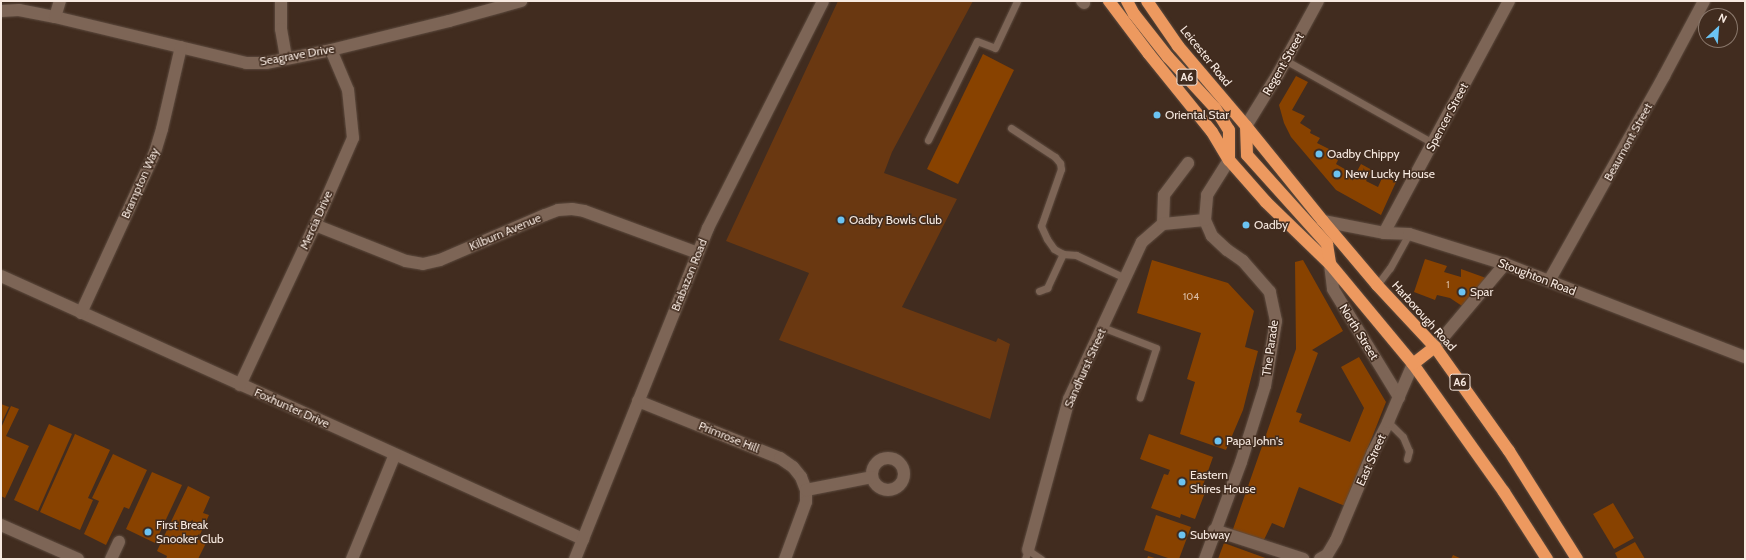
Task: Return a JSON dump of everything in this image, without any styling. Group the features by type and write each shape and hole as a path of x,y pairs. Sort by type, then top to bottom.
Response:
{"highway":[{"name":"A6","path":"1111,1 1122,20 1212,132 1229,160 1266,202 1330,264 1413,364 1500,486 1547,559"},
{"name":"A6","path":"1127,1 1134,14 1168,57 1215,108 1229,130 1229,160"},
{"name":"Leicester Road","path":"1147,1 1178,46 1246,126"},
{"path":"1229,160 1246,126"},
{"path":"1246,126 1247,155 1327,244 1330,264"},
{"name":"Harborough Road","path":"1246,126 1323,222 1377,285 1435,347 1509,451 1576,559"},
{"path":"1413,364 1435,347"}],"street":[{"path":"55,17 60,1"},
{"path":"281,1 281,29 286,58"},
{"name":"Seagrave Drive","path":"1,11 19,10 55,17 246,63 266,62 331,50 449,21 521,1"},
{"name":"Brabazon Road","path":"575,559 708,228 823,1"},
{"name":"Regent Street","path":"1246,126 1318,1"},
{"name":"Spencer Street","path":"1384,234 1509,1"},
{"name":"Beaumont Street","path":"1549,282 1653,97 1704,1"},
{"name":"Brampton Way","path":"81,313 155,152 181,47"},
{"name":"Mercia Drive","path":"240,385 315,225 353,138 348,90 331,50"},
{"name":"The Parade","path":"1205,559 1214,530 1241,462 1265,386 1276,321 1270,292 1243,262 1212,236 1206,220 1207,195 1229,160"},
{"path":"1188,163 1164,195 1163,224 1206,220"},
{"name":"Kilburn Avenue","path":"315,225 406,261 423,264 440,260 558,210 572,209 584,211 698,252"},
{"name":"Stoughton Road","path":"1323,222 1384,234 1409,234 1504,264 1745,357"},
{"name":"Sandhurst Street","path":"1026,554 1069,399 1142,242 1163,224"},
{"name":"North Street","path":"1330,264 1333,289 1399,397"},
{"path":"1435,347 1504,264"},
{"name":"Foxhunter Drive","path":"1,276 583,539"},
{"name":"East Street","path":"1323,558 1336,540 1373,452 1388,422 1413,364"},
{"name":"Primrose Hill","path":"638,401 780,458 793,467 801,477 806,490"},
{"path":"352,559 395,454"},
{"path":"785,559 804,511 806,490 872,477"},
{"path":"1,525 78,559"},
{"path":"1214,530 1303,559"},
{"path":"111,559 119,542"}],"lane":[{"path":"928,140 977,41 995,48 1018,1"},
{"path":"1285,60 1433,143"},
{"path":"1011,128 1055,157 1060,163 1062,169 1042,221 1042,226 1047,239 1054,249 1063,254 1076,255 1125,278"},
{"path":"1377,285 1390,268 1409,234"},
{"path":"1039,291 1047,288 1063,254"},
{"path":"1102,327 1156,348 1140,397"},
{"path":"1388,422 1402,437 1409,451 1407,459"},
{"path":"1026,554 1041,559"}],"shaded area":[{"path":"838,1 973,1 892,152 884,173 957,199 902,307 996,342 998,338 1010,344 990,419 779,340 809,273 726,241"}],"building":[{"path":"983,54 1014,70 958,184 927,169"},
{"path":"1296,76 1308,82 1292,110 1305,116 1300,123 1311,130 1310,133 1320,138 1317,143 1329,149 1327,154 1338,160 1336,164 1355,175 1361,164 1372,170 1366,181 1378,187 1383,176 1396,182 1381,215 1336,190 1291,137 1284,123 1279,105"},
{"path":"1425,259 1447,266 1444,272 1461,277 1461,269 1486,278 1462,306 1450,298 1437,295 1435,300 1414,292"},
{"path":"1152,260 1228,283 1254,311 1245,347 1258,351 1243,410 1226,450 1180,434 1195,382 1187,379 1201,333 1137,313"},
{"path":"1303,260 1343,331 1312,350 1318,353 1296,412 1302,414 1299,422 1350,442 1364,408 1341,367 1359,357 1386,402 1345,506 1299,487 1284,528 1272,523 1262,544 1232,532 1296,349 1295,262"},
{"path":"1,404 9,407 1,424"},
{"path":"11,406 19,409 6,436 29,446 5,498 1,496 1,428"},
{"path":"49,424 72,434 38,511 14,500"},
{"path":"75,434 110,450 88,498 93,500 80,530 40,512"},
{"name":"Eastern Shires House","path":"1149,434 1213,457 1202,488 1206,490 1195,519 1181,514 1180,518 1151,508 1164,474 1168,475 1170,470 1140,459"},
{"path":"113,454 147,470 129,509 124,507 106,545 84,534 99,501 92,498"},
{"path":"152,472 182,485 155,543 126,529"},
{"path":"188,486 210,497 203,513 209,515 198,539 206,543 198,559 166,559 167,556 157,551"},
{"path":"1613,503 1634,538 1614,549 1593,514"},
{"path":"1156,515 1191,527 1179,559 1171,559 1144,550"},
{"path":"1635,542 1645,559 1618,559 1615,553"},
{"path":"1224,543 1268,559 1218,559"},
{"path":"1453,555 1462,559 1451,559"},
{"path":"1148,556 1158,559 1147,559"}],"place":[{"name":"Oriental Star","path":"1157,115"},
{"name":"Oadby Chippy","path":"1319,154"},
{"name":"New Lucky House","path":"1337,174"},
{"name":"Oadby Bowls Club","path":"841,220"},
{"name":"Oadby","path":"1246,225"},
{"name":"Spar","path":"1462,292"},
{"name":"Papa John's","path":"1218,441"},
{"name":"Eastern Shires House","path":"1182,482"},
{"name":"First Break Snooker Club","path":"148,532"},
{"name":"Subway","path":"1182,535"}]}
